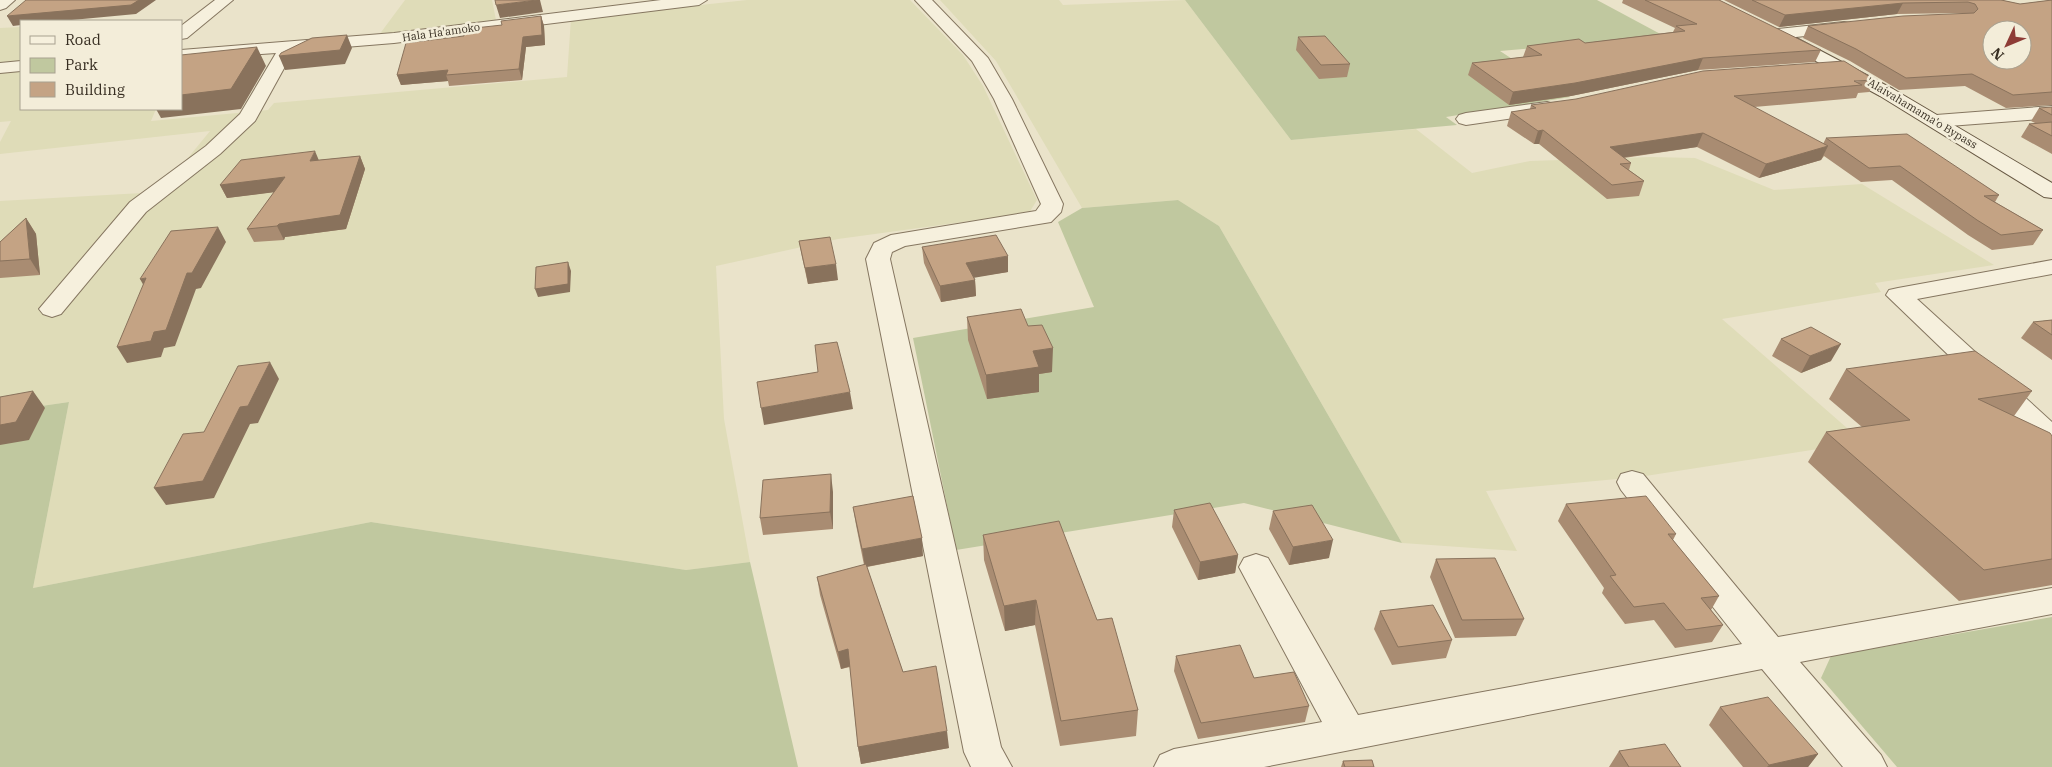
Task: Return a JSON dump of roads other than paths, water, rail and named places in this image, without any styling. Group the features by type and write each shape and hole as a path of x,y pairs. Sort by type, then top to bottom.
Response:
{"street":[{"path":"0,5 7,0"},
{"path":"182,33 225,0"},
{"name":"Hala Ha'amoko","path":"182,55 394,38 599,5 699,0"},
{"path":"923,0 979,58 1004,99 1052,204 1050,212 1043,217 899,240 882,248 878,259 983,752 992,767"},
{"path":"1778,34 1857,25"},
{"name":"'Alaivahamama'o Bypass","path":"1761,26 1843,67 2052,192"},
{"path":"52,308 138,207 214,150 248,117 280,60 290,47"},
{"path":"0,68 20,66"},
{"path":"1804,70 1843,67"},
{"path":"1466,119 1563,106"},
{"path":"1936,121 2052,112"},
{"path":"2052,267 1898,295 2052,438"},
{"path":"1632,482 1770,653 1866,767"},
{"path":"1256,567 1348,734"},
{"path":"1174,767 2052,601"}]}
